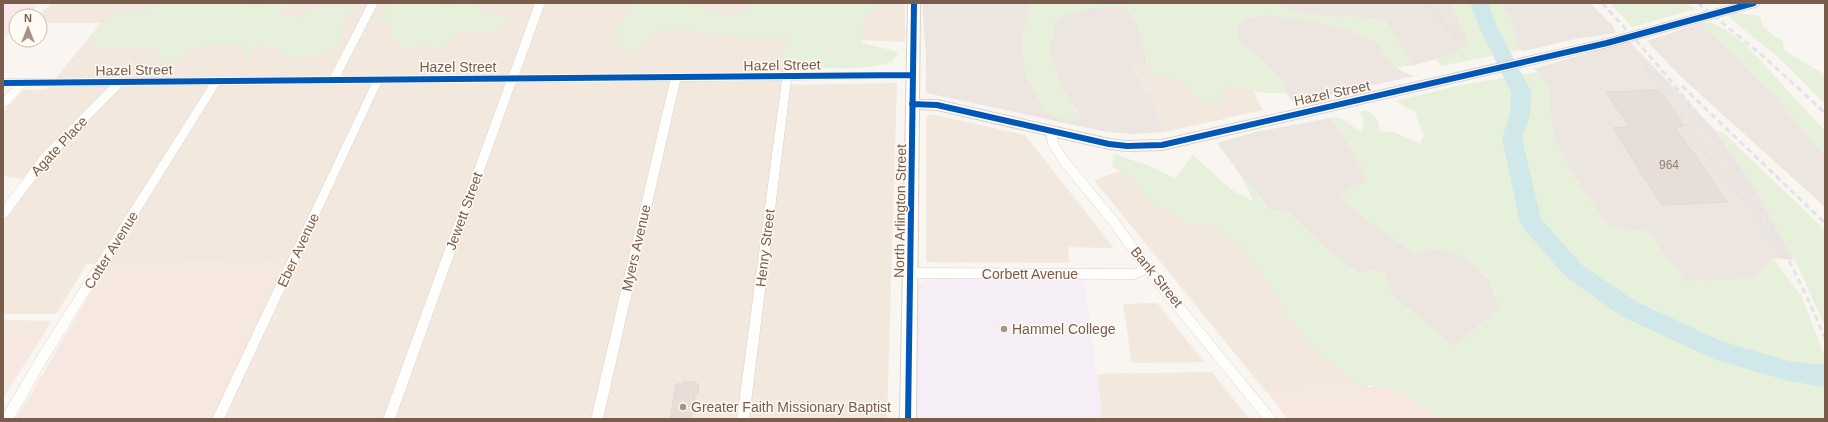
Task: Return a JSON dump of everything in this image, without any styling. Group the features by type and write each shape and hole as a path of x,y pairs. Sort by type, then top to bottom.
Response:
{"street":[{"path":"333,80 373,3"},
{"name":"Jewett Street","path":"389,419 540,3"},
{"name":"North Arlington Street","path":"908,419 914,3"},
{"name":"Hazel Street","path":"912,104 936,105 1109,144 1128,146 1166,144 1627,38 1754,3"},
{"name":"Henry Street","path":"743,419 787,76"},
{"name":"Hazel Street","path":"3,83 912,76"},
{"name":"Myers Avenue","path":"597,419 676,78"},
{"name":"Eber Avenue","path":"218,419 378,80"},
{"name":"Cotter Avenue","path":"7,419 43,357 216,81"},
{"name":"Agate Place","path":"3,214 45,158 120,82"},
{"path":"3,103 23,83"},
{"name":"Bank Street","path":"1051,132 1053,144 1064,161 1114,222 1147,268 1271,419"},
{"name":"Corbett Avenue","path":"911,274 1135,274 1147,268"}],"shaded area":[{"path":"3,3 40,3 35,8 8,8 8,33 3,38"},
{"path":"52,3 905,3 905,42 788,37 782,85 897,83 887,419 230,419 302,261 87,264 56,314 3,314 3,221 32,180 3,176 3,112 24,90 46,90 101,23 48,23 48,8 47,8"},
{"path":"922,3 1031,3 1023,37 1025,73 1045,111 1068,120 1081,120 1077,110 1069,100 1060,84 1048,47 1053,37 1055,22 1066,14 1097,6 1126,7 1139,26 1147,65 1133,66 1145,91 1150,95 1165,132 1131,134 1102,131 926,93 926,54"},
{"path":"1283,3 1450,3 1466,35 1467,44 1456,52 1444,57 1411,66 1407,56 1385,19 1320,16 1292,10"},
{"path":"1502,3 1590,3 1614,27 1615,33 1575,39 1524,51 1520,50 1514,26"},
{"path":"1271,15 1322,23 1349,30 1378,43 1387,58 1396,67 1403,72 1414,76 1294,103 1286,93 1286,85 1274,71 1239,41 1236,27 1248,18"},
{"path":"1701,23 1705,29 1732,51 1783,105 1825,156 1825,207 1679,75 1647,41"},
{"path":"1629,41 1715,130 1753,184 1794,260 1773,258 1757,276 1751,279 1684,282 1679,272 1665,256 1649,231 1629,230 1610,226 1603,220 1572,173 1554,138 1551,116 1538,72 1533,69"},
{"path":"1237,59 1263,110 1165,132 1150,95 1145,91 1133,65 1181,65"},
{"path":"929,115 936,115 1025,135 1114,248 1068,247 1069,263 926,262 926,118"},
{"path":"1331,118 1352,149 1369,182 1349,187 1342,199 1367,220 1416,254 1424,251 1443,250 1461,256 1473,264 1490,281 1499,308 1454,347 1392,295 1384,272 1371,270 1358,273 1330,252 1288,212 1267,209 1253,186 1240,174 1217,143 1255,132"},
{"path":"1135,166 1280,260 1319,337 1369,388 1277,389 1267,393 1094,180"},
{"path":"302,261 230,419 16,419 108,264"},
{"name":"Hammel College","path":"939,277 1084,278 1102,419 917,419 917,285 925,280"},
{"path":"1157,303 1204,362 1132,363 1123,304"},
{"path":"3,320 52,321 3,398"},
{"path":"1212,372 1249,419 1102,419 1097,374"},
{"path":"1376,385 1415,399 1440,419 1288,419 1268,393 1277,389 1369,388"}],"green space":[{"path":"163,3 246,3 247,5 258,7 275,3 290,3 292,5 282,8 280,13 296,18 301,17 308,11 323,8 336,7 351,11 342,24 345,32 339,43 328,51 307,57 286,57 282,49 278,47 265,50 264,42 259,42 256,48 245,59 241,57 246,45 244,43 224,45 216,43 189,50 182,59 172,62 161,60 160,52 151,49 105,49 97,47 89,42 97,30 115,13 148,10"},
{"path":"409,3 446,3 445,6 450,9 457,3 473,3 488,13 506,17 508,20 504,25 492,33 473,31 467,34 461,31 453,36 447,43 439,47 431,48 426,42 419,44 419,47 406,50 392,39 388,23 380,20 378,15 391,6"},
{"path":"635,3 683,3 733,17 757,3 882,3 864,20 861,30 862,43 899,52 892,62 864,67 821,68 779,65 788,37 767,39 743,38 686,30 656,30 642,43 636,55 620,48 617,39 618,26 620,22 632,9"},
{"path":"1031,3 1283,3 1292,10 1320,16 1385,19 1407,56 1411,66 1396,67 1387,58 1378,43 1349,30 1322,23 1271,15 1248,18 1236,27 1239,41 1274,71 1286,85 1286,93 1266,93 1228,86 1218,88 1223,100 1203,103 1198,100 1186,86 1166,76 1151,73 1136,22 1126,7 1089,9 1063,17 1055,22 1053,37 1048,47 1060,84 1082,120 1068,120 1055,117 1045,111 1025,73 1021,37 1023,37"},
{"path":"1450,3 1502,3 1514,26 1520,50 1441,66 1435,59 1448,56 1467,44 1466,35"},
{"path":"1610,3 1687,3 1696,9 1632,27"},
{"path":"1739,13 1760,16 1765,28 1771,34 1783,41 1784,50 1825,76 1825,104 1779,58 1730,18 1729,14"},
{"path":"1710,22 1725,29 1745,44 1825,131 1825,156 1753,72 1737,56 1715,38 1701,23"},
{"path":"1538,72 1549,87 1554,138 1572,173 1603,220 1610,226 1629,230 1649,231 1665,256 1680,272 1684,282 1751,279 1757,276 1773,258 1802,297 1825,358 1825,419 1440,419 1415,399 1376,385 1360,386 1324,358 1283,313 1280,298 1252,262 1244,247 1207,223 1189,223 1152,204 1134,180 1112,166 1114,154 1149,166 1175,178 1193,155 1229,188 1254,202 1240,174 1253,186 1266,209 1288,212 1330,252 1358,273 1371,270 1384,272 1392,295 1454,347 1499,308 1491,282 1473,265 1451,252 1434,250 1416,254 1367,220 1342,199 1349,187 1369,182 1352,149 1331,118 1339,118 1359,131 1363,131 1363,119 1360,113 1364,110 1376,118 1380,131 1395,132 1420,144 1424,136 1414,110 1408,109 1396,101 1457,86"},
{"path":"1715,130 1724,133 1825,230 1825,327 1800,271 1752,182"}],"building":[{"path":"1659,90 1684,126 1675,127 1727,202 1662,205 1613,128 1630,127 1606,92"},
{"name":"Greater Faith Missionary Baptist","path":"683,382 696,382 695,384 699,384 698,394 695,394 691,419 670,419 676,384 683,384"}],"waterway":[{"path":"1479,3 1489,29 1521,92 1520,115 1512,138 1521,184 1531,223 1574,271 1631,310 1716,350 1789,371 1825,376"}],"railway":[{"path":"1426,3 1459,41"},
{"path":"1602,3 1671,82 1727,155 1774,231 1801,284 1825,338"},
{"path":"1698,3 1763,56 1825,113"},
{"path":"1645,67 1704,150 1753,211 1779,252"},
{"path":"1682,86 1825,223"}],"cycle path":[{"path":"908,419 914,3"},
{"path":"912,104 937,105 1109,144 1127,146 1162,145 1607,43 1754,3"},
{"path":"3,83 912,75"}],"place":[{"name":"Hammel College","path":"1004,329"},
{"name":"Greater Faith Missionary Baptist","path":"683,407"}]}
